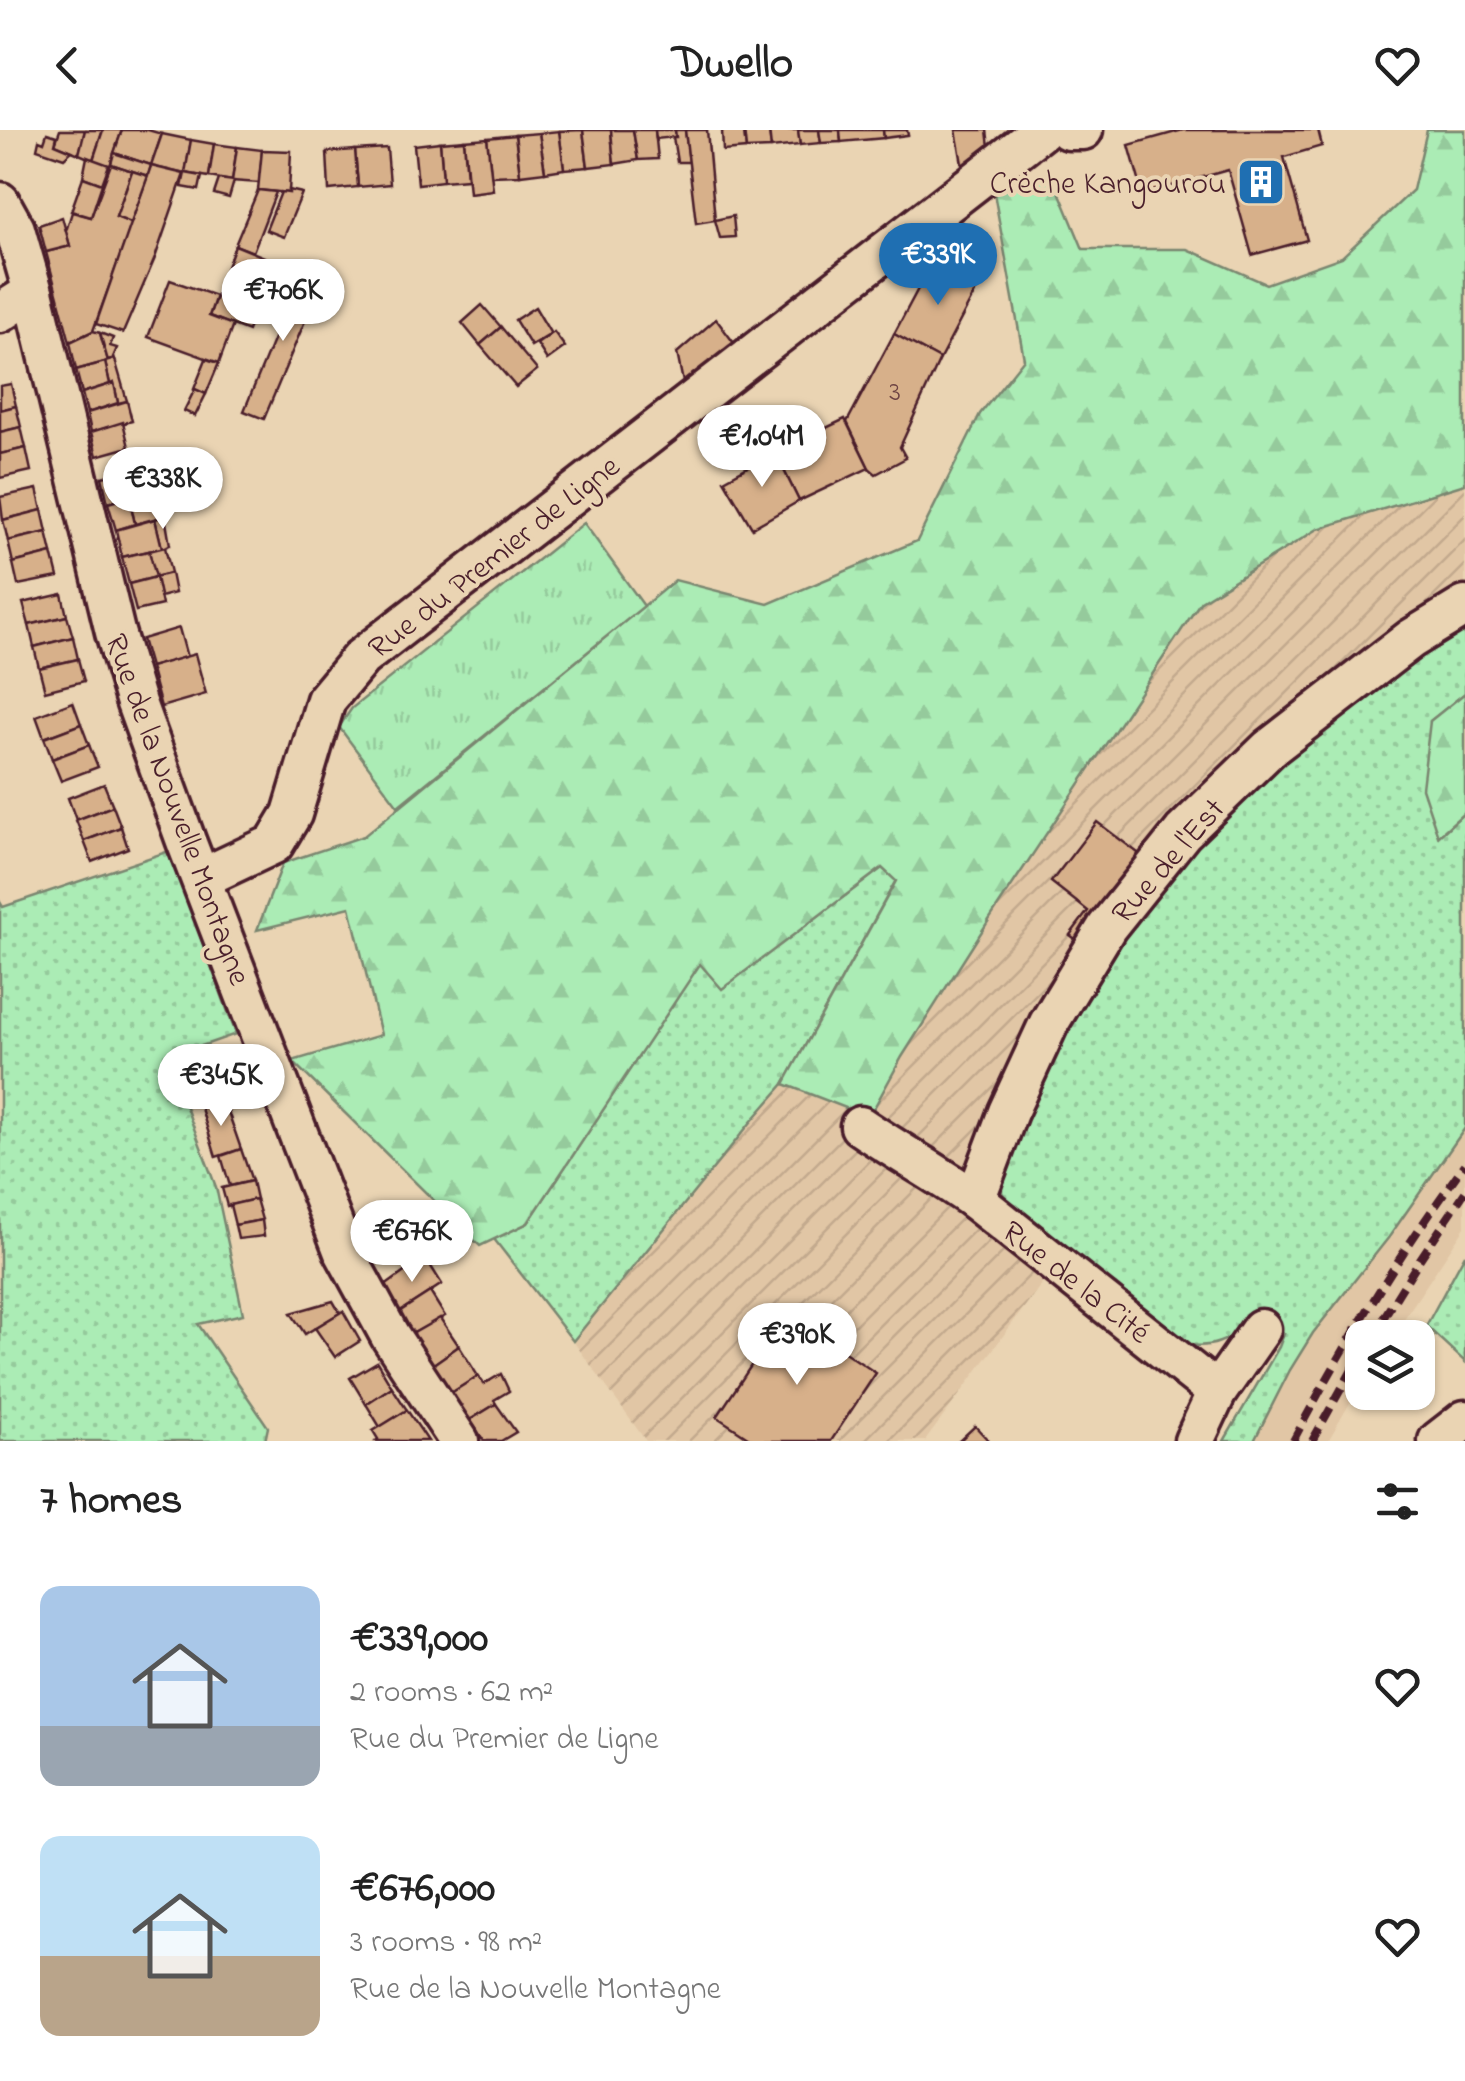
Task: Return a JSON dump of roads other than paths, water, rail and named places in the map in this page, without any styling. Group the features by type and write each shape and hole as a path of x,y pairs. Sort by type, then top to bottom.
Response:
{"street":[{"name":"Rue du Premier de Ligne","path":"202,878 274,844 292,814 326,700 360,658 1042,130"},
{"path":"1068,130 1083,130"},
{"name":"Rue de la Nouvelle Montagne","path":"0,202 14,229 33,292 115,632 136,703 343,1250 390,1336 460,1441"},
{"path":"0,313 33,292"},
{"name":"Rue de l'Est","path":"974,1200 1008,1112 1049,1023 1107,927 1184,832 1270,748 1410,639 1465,606"},
{"name":"Rue de la Cité","path":"860,1126 974,1200 1217,1392"},
{"path":"1194,1441 1217,1392 1261,1329"},
{"path":"1438,1441 1465,1420"}],"railway":[{"path":"1293,1441 1374,1300 1465,1164"},
{"path":"1382,1320 1465,1192"},
{"path":"1312,1441 1345,1382"}],"place":[{"name":"Crèche Kangourou","path":"1261,182"}]}
